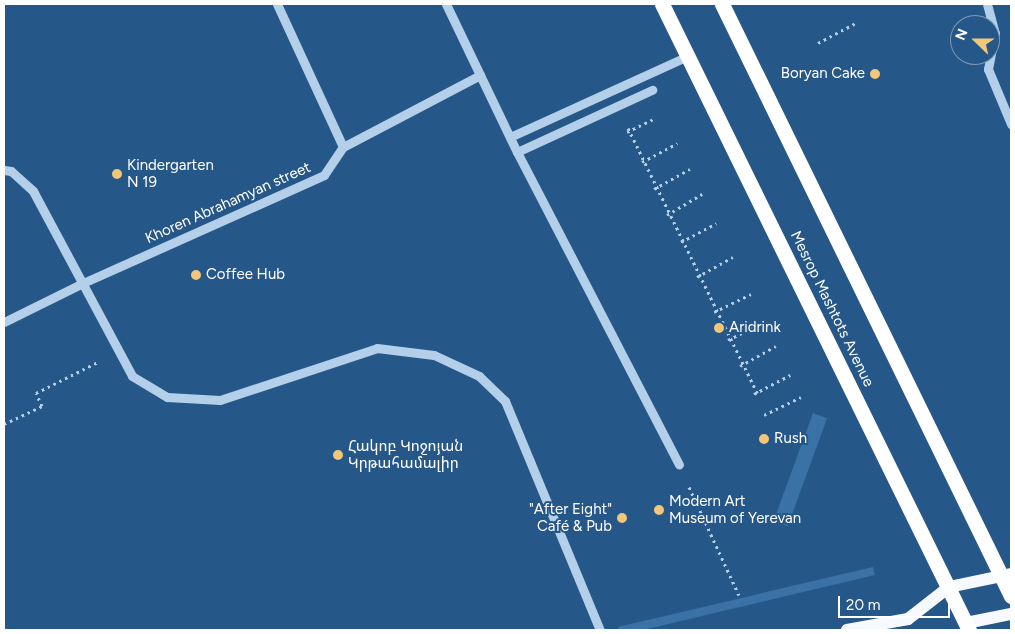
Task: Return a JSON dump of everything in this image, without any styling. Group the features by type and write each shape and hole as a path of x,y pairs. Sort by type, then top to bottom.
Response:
{"highway":[{"name":"Mesrop Mashtots Avenue","path":"662,4 968,627"},
{"path":"722,4 1007,575 1011,596"}],"main road":[{"path":"847,630 908,619 949,587 1007,575"},
{"path":"968,627 1011,614"}],"street":[{"path":"277,4 343,147"},
{"path":"446,4 517,152 679,465"},
{"path":"987,4 995,33 988,70 1011,124"},
{"path":"510,137 688,56"},
{"name":"Khoren Abrahamyan street","path":"4,322 83,283 324,175 343,147 480,75"},
{"path":"517,152 652,90"},
{"path":"4,170 11,171 33,191 132,376 167,396 220,400 377,348 434,355 479,376 505,401 600,630"}],"path":[{"path":"818,43 856,24"},
{"path":"617,106 756,394 790,375"},
{"path":"628,132 664,114"},
{"path":"643,161 678,143"},
{"path":"656,188 690,169"},
{"path":"668,215 702,194"},
{"path":"682,242 716,223"},
{"path":"698,276 733,257"},
{"path":"716,311 750,294"},
{"path":"729,339 764,322"},
{"path":"742,365 776,346"},
{"path":"4,424 42,406 36,393 119,351"},
{"path":"764,415 801,397"},
{"path":"679,465 739,595"}],"shaded area":[{"path":"813,413 827,418 788,526 774,521"},
{"path":"873,567 875,575 643,630 619,630 618,627"}],"place":[{"name":"Boryan Cake","path":"875,74"},
{"name":"Kindergarten N 19","path":"117,174"},
{"name":"Coffee Hub","path":"196,275"},
{"name":"Aridrink","path":"719,328"},
{"name":"Rush","path":"764,439"},
{"name":"Հակոբ Կոջոյան Կրթահամալիր","path":"338,455"},
{"name":"Modern Art Museum of Yerevan","path":"659,510"},
{"name":"\"After Eight\" Café & Pub","path":"622,518"}]}
